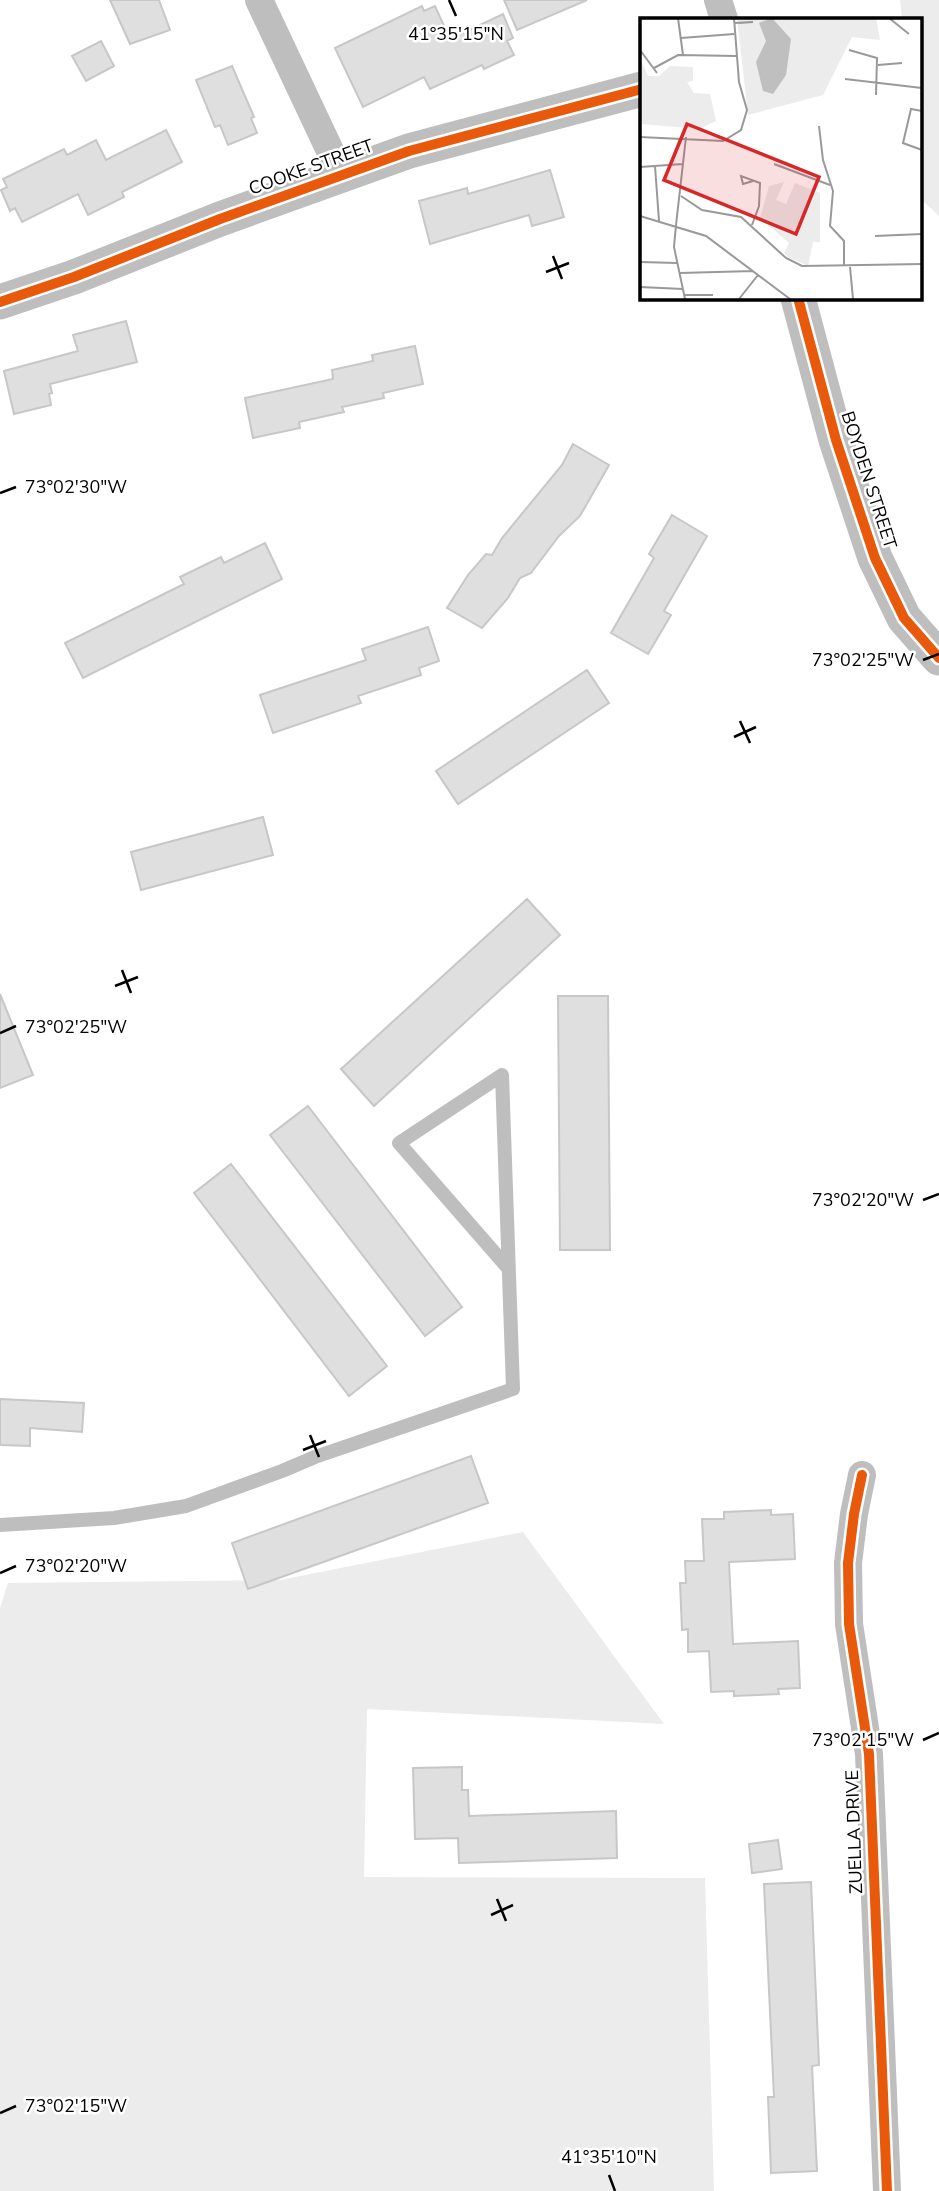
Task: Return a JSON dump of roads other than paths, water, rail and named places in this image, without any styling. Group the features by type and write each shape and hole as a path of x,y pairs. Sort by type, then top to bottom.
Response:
{"street":[{"path":"259,0 341,174"},
{"path":"718,0 724,18"},
{"name":"COOKE STREET","path":"0,302 74,277 341,174 409,151 640,90"},
{"name":"BOYDEN STREET","path":"798,299 836,440 875,558 904,618 939,658"},
{"name":"ZUELLA DRIVE","path":"862,1475 848,1563 849,1624 869,1754 887,2191"}],"lane":[{"path":"0,1525 114,1518 186,1506 315,1457 513,1390 502,1075 399,1143 507,1267"}]}
